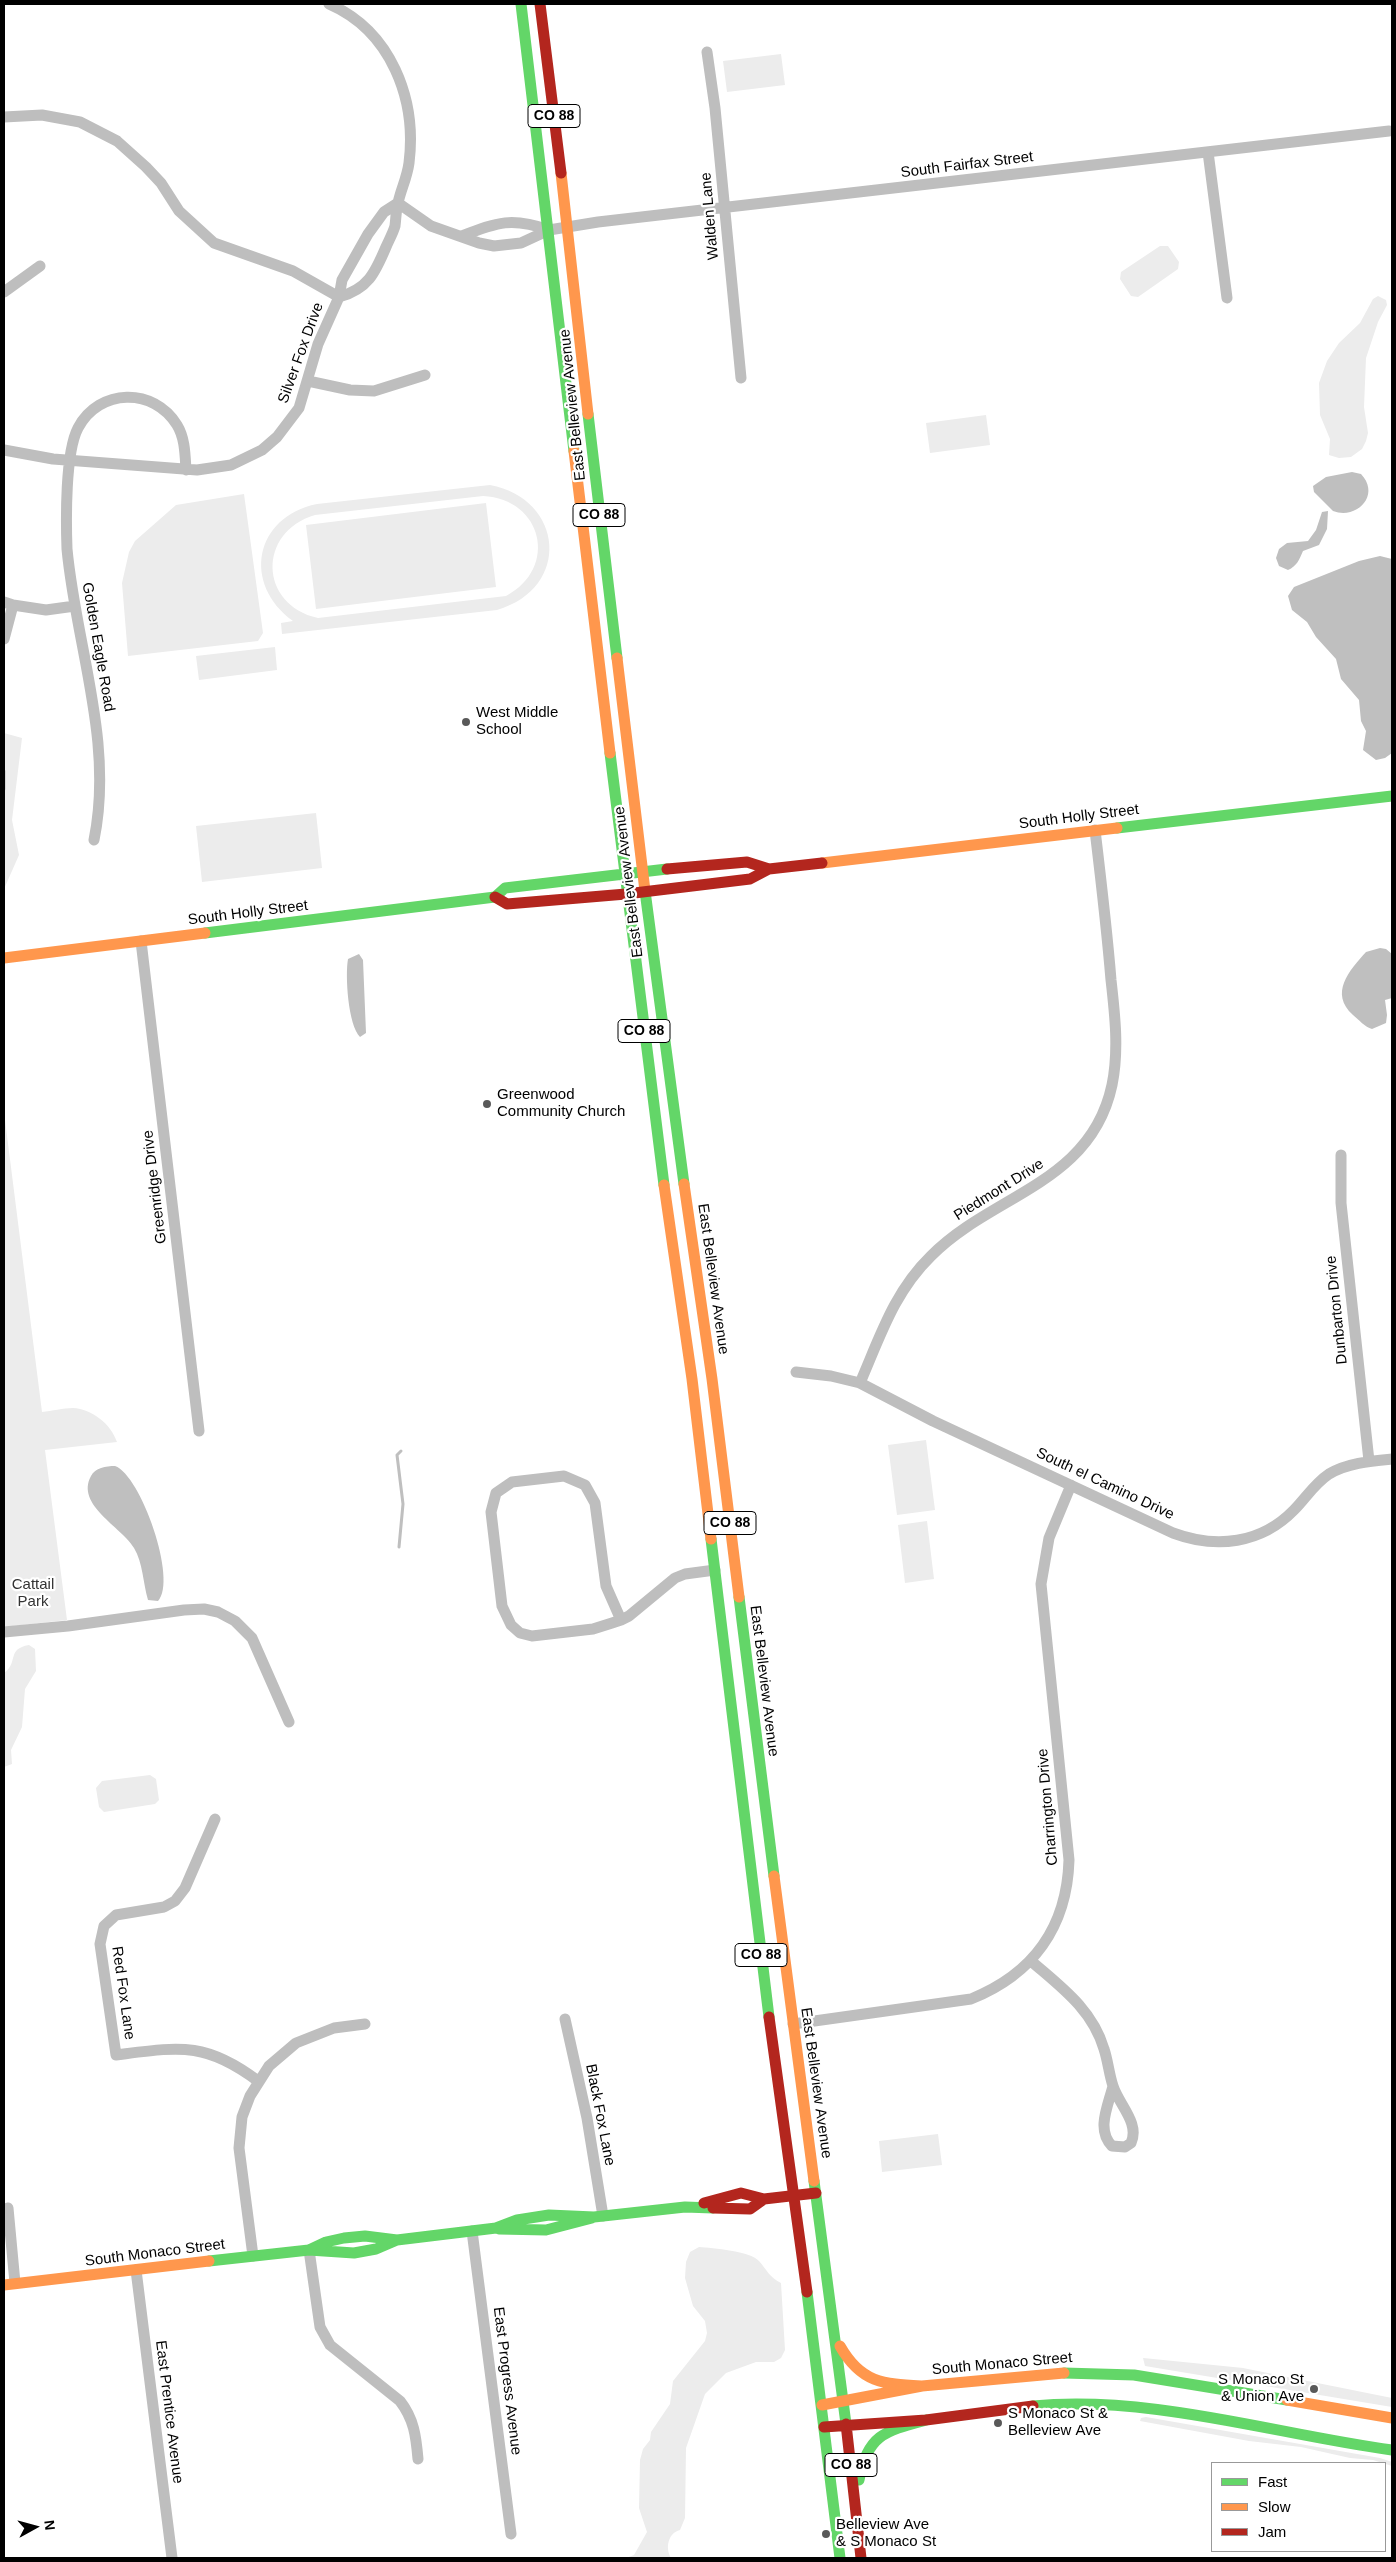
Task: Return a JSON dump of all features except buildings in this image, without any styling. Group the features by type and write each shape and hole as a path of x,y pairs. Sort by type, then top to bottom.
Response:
{"main road":[{"name":"East Belleview Avenue","path":"521,4 626,894 667,1210 692,1379 793,2196 822,2405 840,2558"},
{"name":"East Belleview Avenue","path":"540,4 568,227 601,531 670,1091 712,1379 793,2024 835,2335 861,2558"},
{"name":"South Holly Street","path":"495,897 507,904 645,892 750,879 769,869 1392,796"},
{"name":"South Holly Street","path":"4,958 495,897 505,888 624,874 747,862 769,869"},
{"name":"South Monaco Street","path":"309,2250 326,2242 354,2236 377,2236 397,2240 496,2228 518,2231 545,2231 567,2227 598,2216 684,2207 741,2193 764,2199 816,2193"},
{"name":"South Monaco Street","path":"684,2207 742,2210 750,2209 764,2199"},
{"name":"South Monaco Street","path":"9,2284 309,2250 327,2253 351,2253 382,2248 397,2240"},
{"path":"835,2335 849,2363 863,2376 883,2383 922,2386"},
{"name":"South Monaco Street","path":"822,2405 922,2386 1036,2373 1117,2373 1392,2418"},
{"path":"824,2427 926,2420 1054,2404 1093,2404 1145,2409 1334,2442 1392,2450"},
{"path":"856,2506 861,2463 868,2446 884,2433 926,2420"},
{"path":"1334,2442 1392,2459"}],"street":[{"path":"334,5 354,18 374,38 394,66 405,94 411,127 407,176 398,203 394,228 372,275 359,290 339,297 342,280 368,234 384,212 398,203"},
{"name":"Walden Lane","path":"707,52 725,208 732,306 741,378"},
{"name":"Silver Fox Drive","path":"4,117 42,115 80,122 117,141 161,183 179,211 214,243 293,271 339,297 318,344 299,408 277,437 262,450 231,465 207,470 186,470 71,460 4,450"},
{"name":"South Fairfax Street","path":"549,230 1389,131"},
{"path":"1208,152 1227,298"},
{"path":"398,203 431,226 479,243 502,246 531,240 549,230"},
{"path":"462,236 493,225 517,221 549,230"},
{"path":"4,292 40,266"},
{"path":"308,381 350,390 374,391 425,375"},
{"name":"Golden Eagle Road","path":"94,840 99,785 97,734 69,574 66,541 71,460 78,429 90,412 112,399 130,397 150,401 169,414 183,438 186,470"},
{"path":"4,639 8,604 46,610 75,606"},
{"name":"Piedmont Drive","path":"860,1383 896,1299 916,1271 931,1255 969,1224 1056,1172 1086,1142 1104,1111 1112,1086 1116,1055 1108,946 1095,830"},
{"name":"Greenridge Drive","path":"141,941 199,1431"},
{"name":"Dunbarton Drive","path":"1341,1156 1340,1202 1369,1461"},
{"name":"South el Camino Drive","path":"796,1372 831,1376 860,1383 932,1421 1071,1485 1189,1538 1214,1543 1235,1542 1251,1538 1283,1520 1310,1491 1329,1474 1338,1469 1369,1461 1392,1459"},
{"path":"621,1620 606,1586 595,1502 585,1485 564,1476 512,1482 496,1493 492,1503 492,1521 502,1606 510,1625 520,1633 532,1636 593,1629 621,1620 644,1605 675,1578 685,1574 715,1570"},
{"name":"Charrington Drive","path":"793,2024 971,1999 1004,1983 1031,1961 1046,1941 1056,1922 1068,1880 1069,1860 1042,1584 1049,1538 1071,1485"},
{"path":"4,1632 68,1626 184,1610 204,1609 218,1612 235,1621 252,1638 288,1722"},
{"name":"Red Fox Lane","path":"215,1819 185,1888 175,1902 164,1907 116,1915 104,1926 100,1944 116,2054 172,2048 194,2049 227,2060 258,2081"},
{"path":"1031,1961 1078,2002 1088,2015 1104,2047 1112,2086 1133,2129 1131,2143 1125,2147 1112,2146 1105,2134 1104,2125 1112,2086"},
{"name":"Black Fox Lane","path":"565,2019 587,2118 598,2216"},
{"path":"252,2256 239,2148 242,2117 258,2081 269,2066 286,2050 306,2037 334,2028 365,2024"},
{"path":"8,2208 9,2284"},
{"name":"East Progress Avenue","path":"472,2231 511,2534"},
{"path":"309,2250 320,2327 324,2337 330,2345 400,2401 408,2410 416,2431 418,2458"},
{"name":"East Prentice Avenue","path":"136,2270 172,2558"}],"green space":[{"path":"781,54 785,85 727,92 723,61"},
{"path":"1160,246 1168,246 1179,262 1178,269 1138,297 1131,296 1120,279 1121,272"},
{"path":"1378,296 1386,300 1387,305 1378,322 1366,358 1364,407 1368,433 1362,449 1351,457 1339,458 1329,455 1330,439 1320,415 1319,383 1327,361 1339,343 1360,323 1373,299"},
{"path":"986,415 990,445 930,453 926,423"},
{"path":"490,485 515,493 533,507 545,525 549,544 547,564 538,583 521,599 497,610 282,634 281,623 293,621 277,606 266,589 262,571 262,554 268,537 280,523 296,511 317,504","holes":["483,496 503,500 519,509 531,522 537,537 538,553 533,569 523,584 506,596 318,618 299,611 284,599 276,584 273,568 275,552 283,536 296,524 315,515"]},
{"path":"244,494 263,633 258,641 128,656 122,583 129,552 135,541 176,505"},
{"path":"486,503 496,587 316,609 306,525"},
{"path":"275,647 277,670 199,680 196,656"},
{"path":"4,733 22,738 12,820 19,855 4,889"},
{"path":"316,813 322,868 202,882 196,826"},
{"name":"Cattail Park","path":"4,1112 42,1412 65,1408 87,1411 94,1414 110,1429 117,1442 45,1450 67,1620 4,1627"},
{"path":"926,1440 935,1510 897,1515 888,1445"},
{"path":"927,1521 934,1579 905,1583 898,1525"},
{"path":"29,1645 35,1649 36,1671 25,1689 22,1727 11,1750 12,1764 4,1767 4,1673 11,1665 15,1653 22,1647"},
{"path":"150,1775 156,1779 159,1800 155,1804 104,1812 99,1807 96,1788 102,1781"},
{"path":"938,2134 942,2165 882,2172 879,2141"},
{"path":"699,2247 748,2255 759,2261 771,2276 781,2283 785,2350 781,2358 774,2362 756,2362 726,2373 705,2394 686,2448 685,2518 680,2530 670,2538 668,2550 671,2558 626,2558 634,2555 647,2532 639,2508 640,2460 643,2449 650,2440 651,2432 670,2404 673,2381 705,2341 707,2333 705,2321 693,2306 685,2278 686,2262 690,2252"},
{"path":"1143,2358 1243,2368 1392,2398 1392,2407 1145,2366"},
{"path":"1146,2417 1380,2458 1392,2462 1392,2466 1386,2464 1386,2462 1350,2458 1301,2447 1249,2441 1140,2421 1141,2418"}],"shaded area":[{"path":"1352,472 1361,474 1367,482 1368,490 1364,504 1350,512 1333,511 1314,492 1313,486 1326,477"},
{"path":"1328,511 1327,529 1319,545 1303,551 1294,567 1288,570 1279,566 1276,558 1279,549 1287,543 1308,541 1316,530 1322,512"},
{"path":"1380,556 1392,559 1392,753 1385,758 1376,760 1363,750 1366,731 1361,721 1359,700 1341,679 1336,659 1316,637 1307,622 1292,610 1288,596 1294,587 1359,561"},
{"path":"1380,948 1386,949 1392,954 1392,998 1385,1000 1386,1023 1372,1029 1362,1023 1346,1007 1342,990 1348,974 1366,952"},
{"path":"359,954 363,960 366,1033 360,1037 356,1031 350,1011 347,976 348,959"},
{"path":"115,1466 125,1474 136,1488 154,1529 163,1573 163,1590 158,1601 148,1600 141,1567 134,1548 94,1506 89,1497 88,1487 93,1473 101,1468"}],"waterway":[{"path":"4,771 4,789"},
{"path":"399,1547 403,1504 397,1455 401,1451"}],"traffic: fast":[{"path":"521,4 574,451"},
{"path":"588,414 617,658"},
{"path":"610,753 664,1185"},
{"path":"1117,828 1392,796"},
{"path":"205,933 495,897 505,888 667,869"},
{"path":"645,891 684,1184"},
{"path":"711,1539 769,2017"},
{"path":"739,1597 774,1876"},
{"path":"814,2181 846,2424"},
{"path":"309,2250 326,2242 344,2238 365,2236 397,2240 496,2228 517,2220 549,2215 594,2217 685,2207 713,2208"},
{"path":"499,2229 546,2230 592,2218"},
{"path":"209,2261 309,2250 354,2253 376,2249 397,2240"},
{"path":"807,2292 840,2558"},
{"path":"1064,2373 1134,2375 1287,2400"},
{"path":"1033,2406 1078,2404 1168,2411 1392,2450"},
{"path":"859,2480 867,2453 880,2437 899,2428 926,2420"}],"traffic: slow":[{"path":"561,173 588,414"},
{"path":"574,451 610,753"},
{"path":"617,658 645,891"},
{"path":"822,863 1117,828"},
{"path":"4,958 205,933"},
{"path":"684,1184 712,1379 739,1597"},
{"path":"664,1185 692,1379 711,1539"},
{"path":"774,1876 814,2181"},
{"path":"4,2285 209,2261"},
{"path":"840,2346 856,2368 874,2379 896,2384 922,2386"},
{"path":"822,2405 922,2386 1064,2373"},
{"path":"1287,2400 1392,2418"}],"traffic: jam":[{"path":"540,4 561,173"},
{"path":"667,869 747,862 769,869"},
{"path":"495,897 507,904 626,894 750,879 769,869 822,863"},
{"path":"769,2017 807,2292"},
{"path":"704,2203 741,2193 764,2199"},
{"path":"713,2208 750,2209 764,2199 816,2193"},
{"path":"824,2427 926,2420 1033,2406"},
{"path":"846,2424 861,2558"}],"place":[{"name":"West Middle School","path":"466,722"},
{"name":"Greenwood Community Church","path":"487,1104"},
{"name":"S Monaco St & Union Ave","path":"1314,2389"},
{"name":"S Monaco St & Belleview Ave","path":"998,2423"},
{"name":"Belleview Ave & S Monaco St","path":"826,2534"}]}
